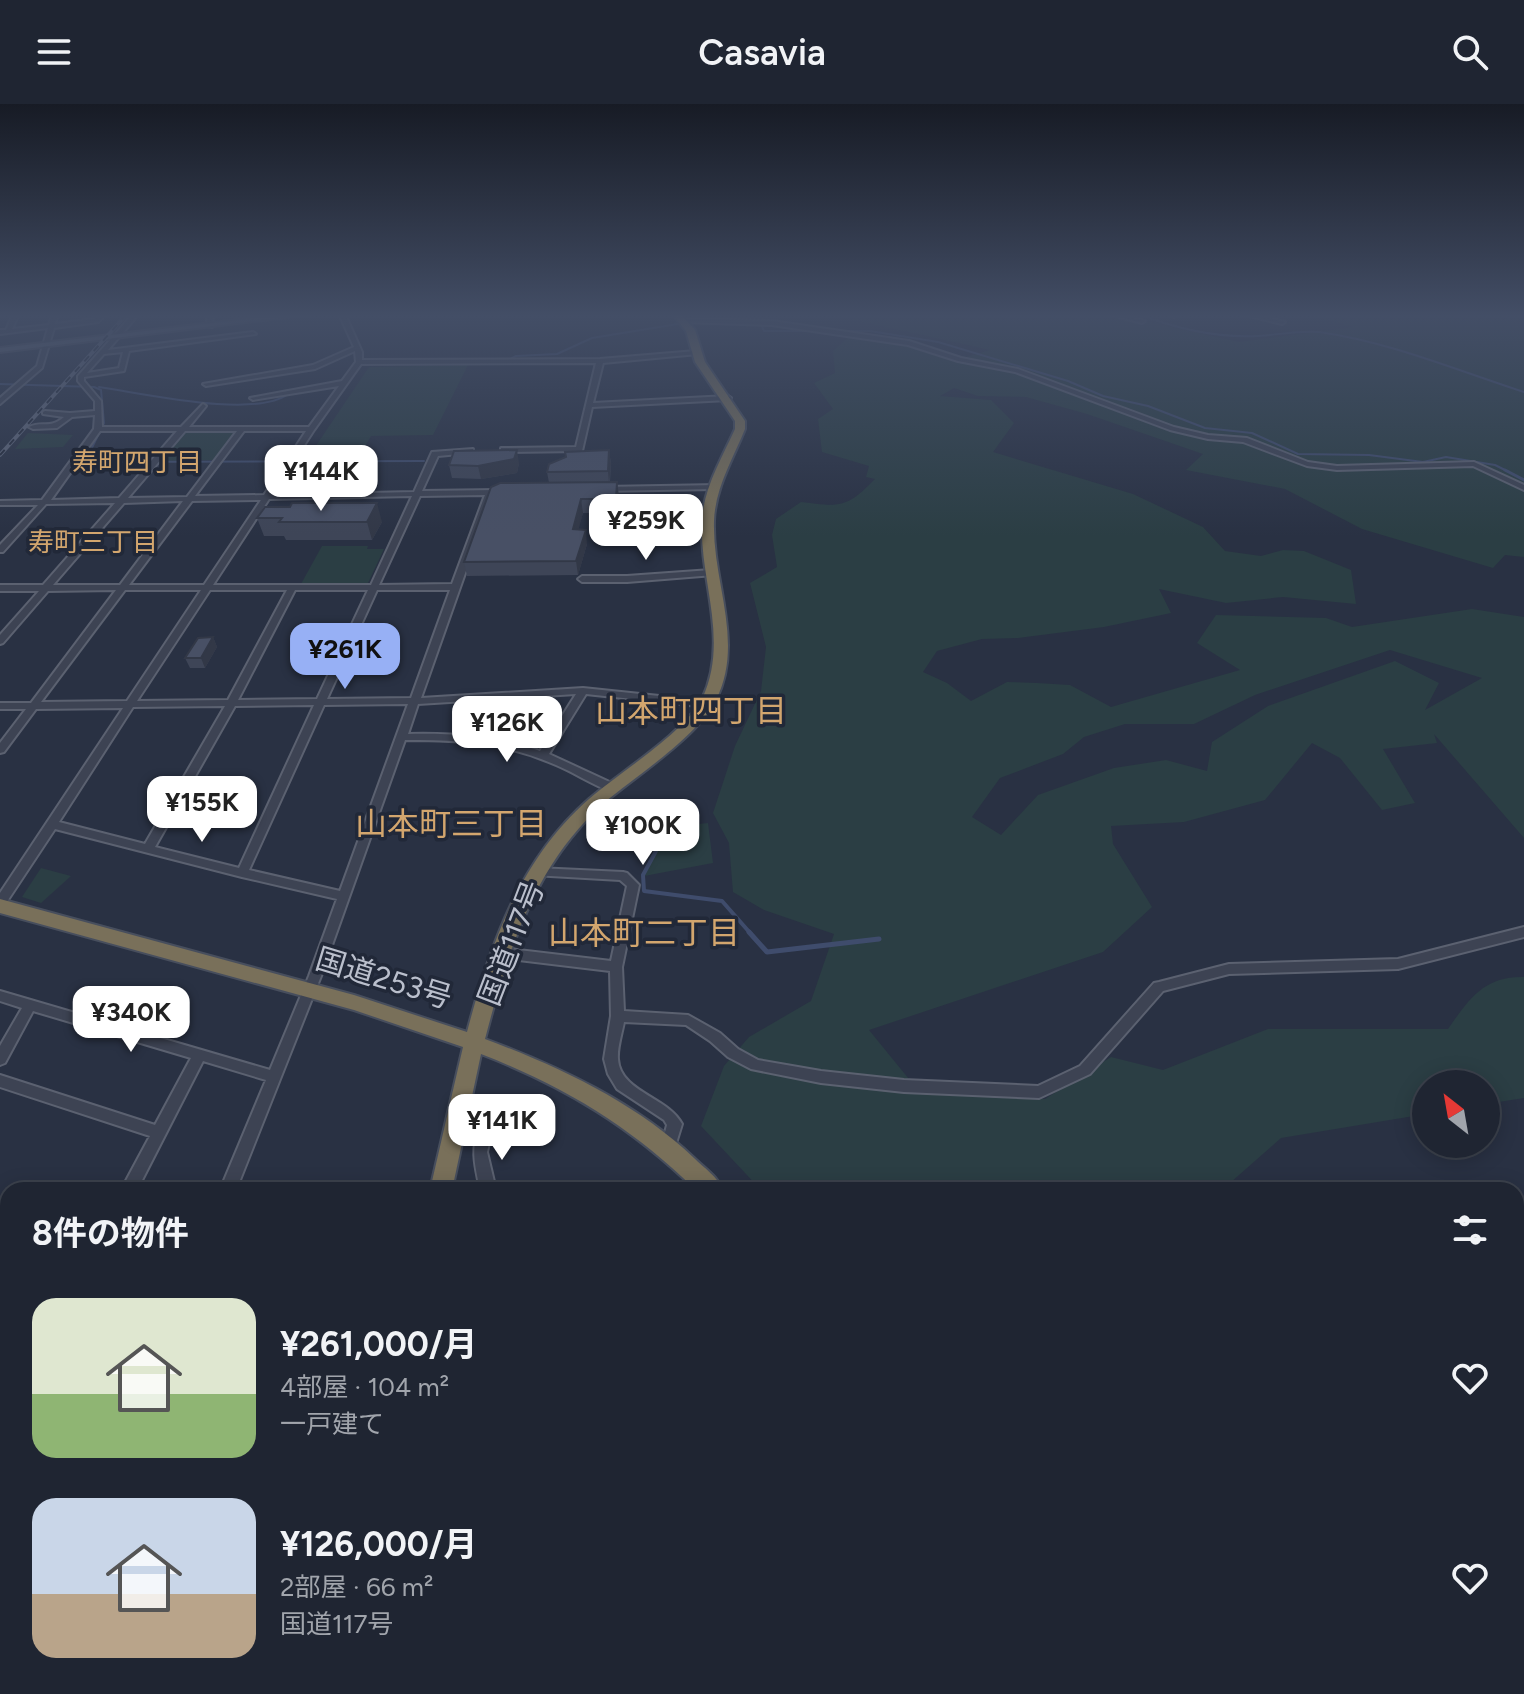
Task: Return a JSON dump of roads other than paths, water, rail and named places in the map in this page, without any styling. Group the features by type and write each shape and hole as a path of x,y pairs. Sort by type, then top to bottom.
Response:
{"highway":[{"name":"国道117号","path":"443,1182 476,1042 502,953 524,895 563,835 612,788 682,732 707,704 719,675 724,645 711,573 708,519 715,487 740,429 740,421 721,388"},
{"name":"国道253号","path":"0,905 309,990 476,1042 582,1092 630,1119 668,1148 704,1182"}],"street":[{"path":"0,402 16,388"},
{"path":"0,550 44,502 98,429 98,401 87,388"},
{"path":"253,398 312,388"},
{"path":"0,905 5,886 52,824 340,388"},
{"path":"242,873 435,454 440,451 579,449 593,388"},
{"path":"1067,388 1172,429 1208,437 1244,440 1299,462 1337,468 1474,464 1524,488"},
{"path":"588,405 728,398"},
{"path":"0,641 203,406"},
{"path":"45,413 99,413"},
{"path":"33,427 57,426 70,415"},
{"path":"98,429 311,429"},
{"path":"0,750 242,429"},
{"path":"600,489 715,487"},
{"path":"0,503 505,491"},
{"path":"231,1182 309,990 490,492"},
{"path":"582,579 711,573"},
{"path":"148,849 232,703 293,586"},
{"path":"0,588 453,587"},
{"path":"0,626 13,626"},
{"path":"0,706 415,701 583,691 707,704"},
{"path":"542,756 583,691"},
{"path":"403,737 472,738 572,766 612,788"},
{"path":"52,824 344,896"},
{"path":"537,872 623,876 631,880 633,885 616,967 618,1016 611,1059 622,1085 669,1116 675,1124 668,1148"},
{"path":"618,1016 688,1020 733,1053 756,1065 821,1077 904,1086 1039,1092 1085,1070 1159,987 1229,969 1398,964 1524,932"},
{"path":"502,953 616,967"},
{"path":"0,996 272,1076"},
{"path":"0,1059 30,1005"},
{"path":"133,1182 200,1054"},
{"path":"0,1081 159,1133"},
{"path":"484,1134 480,1152 486,1182"}],"waterway":[{"path":"97,388 101,390 104,423 85,462 424,461"},
{"path":"107,388 225,404 272,401 288,394"},
{"path":"1085,388 1103,396 1148,406 1205,428 1252,433 1298,454 1369,455 1423,462 1446,457 1495,465 1505,470"},
{"path":"1513,388 1524,392"},
{"path":"1505,470 1509,472"},
{"path":"1505,470 1524,480"},
{"path":"589,821 639,827 656,851 643,875 644,891 722,901 751,934"},
{"path":"749,932 767,952 879,939"}],"railway":[{"path":"0,455 60,388"}],"district":[{"name":"寿町四丁目","path":"137,462"},
{"name":"寿町三丁目","path":"93,542"},
{"name":"山本町四丁目","path":"691,711"},
{"name":"山本町三丁目","path":"451,824"},
{"name":"山本町二丁目","path":"644,933"}]}
